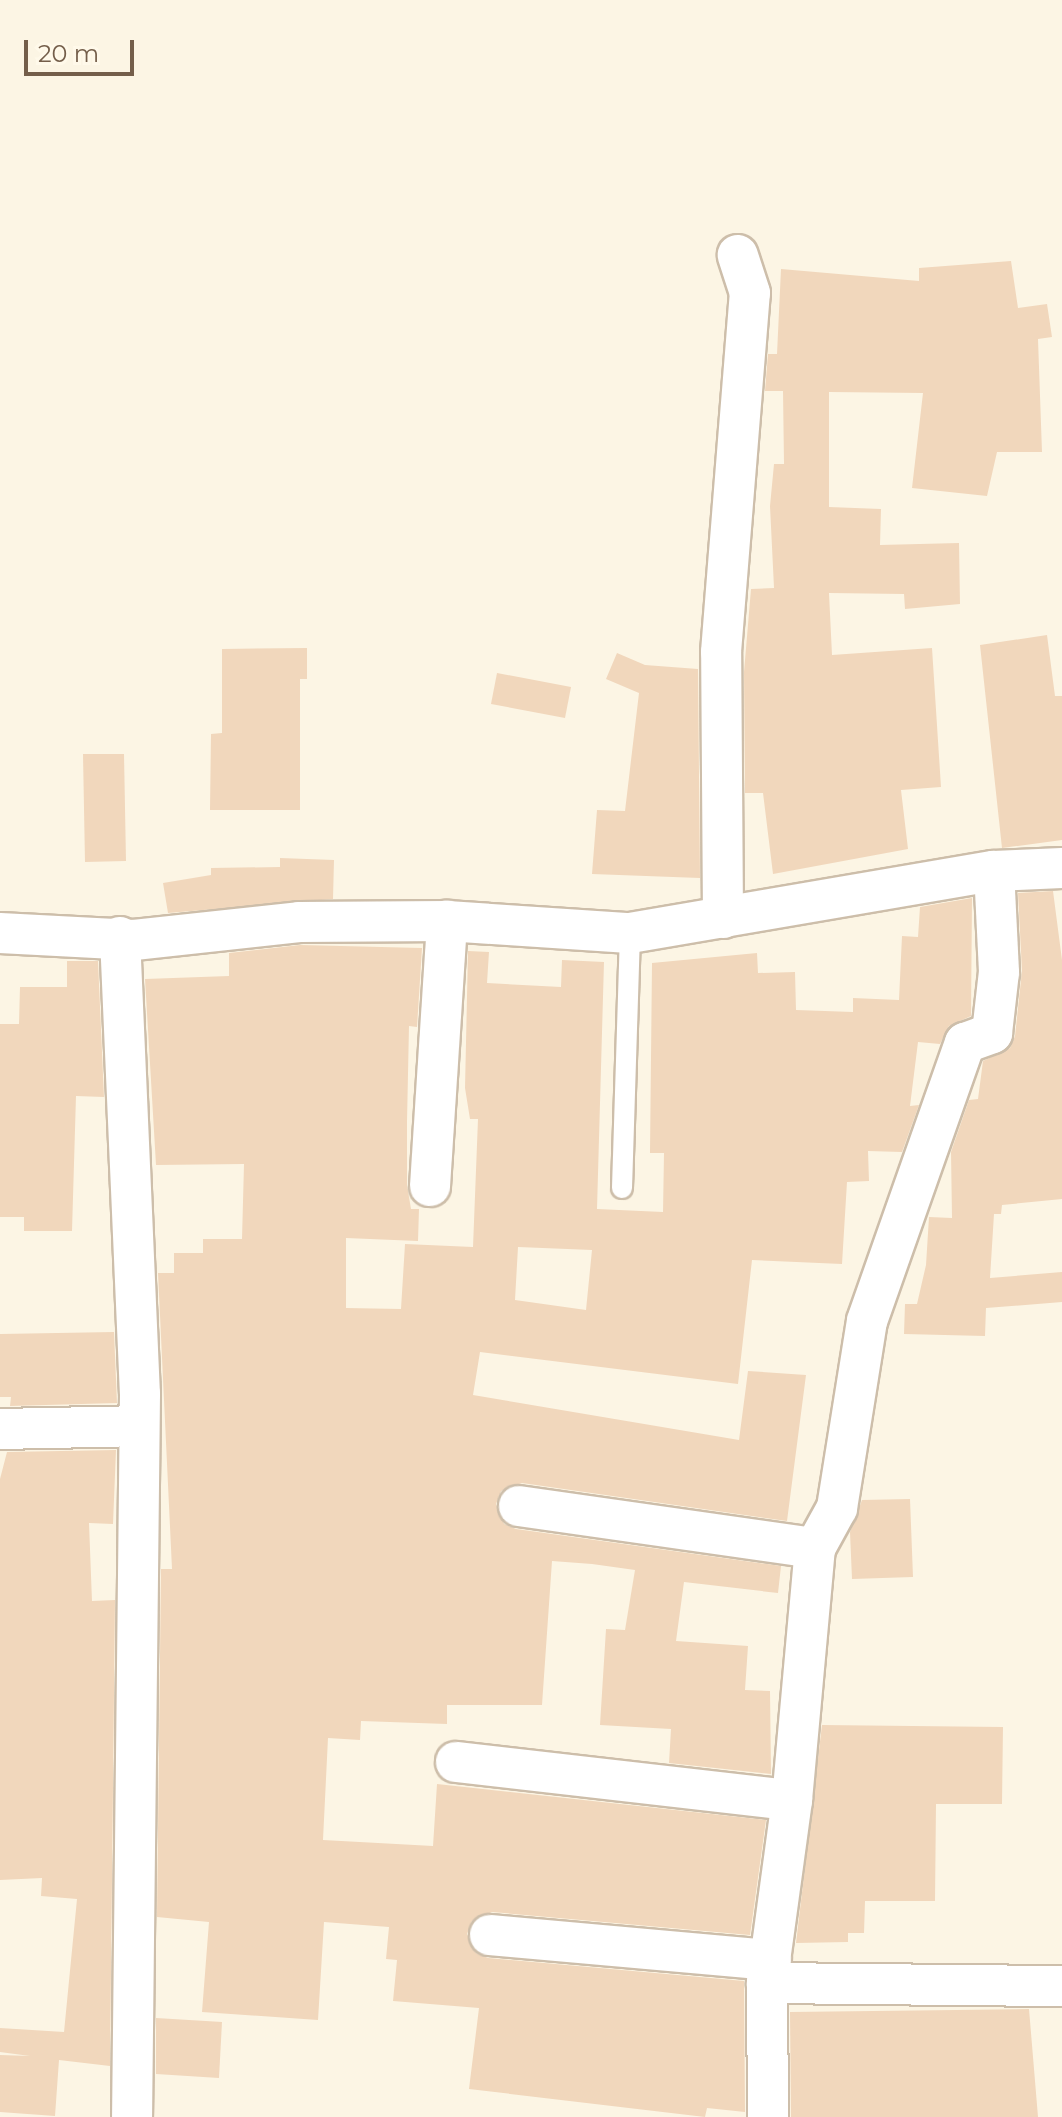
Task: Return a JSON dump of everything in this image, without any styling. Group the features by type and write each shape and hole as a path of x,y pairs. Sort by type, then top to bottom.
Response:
{"street":[{"path":"723,918 721,652 750,293 738,255"},
{"path":"0,933 120,937 299,922 447,921 630,933 994,871 1062,868"},
{"path":"768,2117 769,1972 792,1800 815,1548 837,1508 867,1321 965,1043 992,1033 999,972 994,871"},
{"path":"430,1186 447,921"},
{"path":"120,937 139,1426 132,2117"},
{"path":"0,1429 139,1426"},
{"path":"519,1506 815,1548"},
{"path":"456,1762 792,1800"},
{"path":"490,1935 769,1972 1062,1986"}],"lane":[{"path":"622,1188 630,933"}],"building":[{"path":"1011,261 1018,308 1047,304 1052,337 1038,339 1042,452 997,452 987,496 912,488 923,393 829,392 829,507 881,509 880,545 959,543 960,604 905,609 904,594 829,593 832,655 932,648 941,787 901,790 908,849 773,874 763,793 745,793 744,672 751,589 774,588 770,506 774,464 784,464 783,391 765,391 768,354 777,354 781,269 919,281 919,268"},
{"path":"1047,635 1055,696 1062,696 1062,840 1002,848 980,645"},
{"path":"307,648 307,679 300,679 300,810 210,810 211,734 222,733 222,649"},
{"path":"617,653 645,665 698,669 700,878 592,874 597,810 625,811 639,693 606,679"},
{"path":"497,673 571,687 565,718 491,704"},
{"path":"83,754 124,754 126,861 85,862"},
{"path":"280,858 334,860 333,899 168,913 163,883 211,875 211,868 280,867"},
{"path":"1053,891 1062,960 1062,1199 1002,1205 1001,1214 994,1214 990,1278 1062,1272 1062,1302 986,1308 985,1336 904,1334 905,1304 917,1304 926,1265 929,1217 952,1218 951,1152 969,1100 978,1099 983,1061 1010,1048 1015,1036 1022,971 1018,893"},
{"path":"972,898 971,1016 949,1026 940,1044 918,1042 910,1106 919,1105 902,1152 868,1151 869,1181 847,1182 842,1264 752,1260 738,1384 480,1352 473,1395 739,1440 748,1371 806,1375 787,1521 522,1483 501,1491 496,1504 504,1524 516,1529 781,1566 778,1593 684,1582 676,1641 748,1646 745,1690 770,1691 771,1774 669,1763 671,1729 600,1725 606,1629 625,1630 635,1570 592,1564 552,1561 542,1705 447,1705 447,1724 361,1721 360,1740 328,1738 323,1840 433,1846 437,1784 766,1820 750,1935 492,1912 472,1921 467,1934 476,1953 488,1958 744,1981 745,2112 707,2108 705,2117 469,2089 479,2008 393,2001 397,1960 386,1959 389,1927 324,1922 318,2020 202,2012 209,1922 157,1917 161,1569 172,1569 158,1273 174,1273 174,1253 203,1253 203,1239 242,1239 244,1164 156,1165 145,979 229,976 229,953 300,945 422,948 417,1027 409,1026 407,1122 407,1185 411,1209 419,1209 418,1241 346,1238 346,1308 401,1309 405,1244 473,1247 478,1119 470,1119 465,1088 468,951 489,952 487,983 561,987 562,960 604,962 597,1209 663,1212 664,1153 650,1153 652,963 757,953 758,973 795,972 796,1010 853,1012 853,998 899,1000 902,936 918,937 920,907","holes":["518,1247 592,1250 586,1310 515,1300"]},
{"path":"67,961 98,961 104,1097 76,1096 72,1231 24,1231 24,1217 0,1217 0,1024 19,1024 20,987 67,987"},
{"path":"114,1332 117,1403 10,1406 11,1397 0,1397 0,1334"},
{"path":"116,1450 113,1524 89,1523 92,1601 115,1600 110,2066 59,2060 55,2116 0,2112 0,2055 30,2056 0,2052 0,2028 64,2032 77,1899 41,1896 42,1878 0,1880 0,1479 7,1452"},
{"path":"910,1499 913,1577 852,1579 850,1532 862,1500"},
{"path":"822,1725 1003,1727 1002,1804 936,1804 935,1901 865,1901 864,1933 848,1933 848,1942 796,1943"},
{"path":"1029,2009 1038,2117 791,2117 790,2012"},
{"path":"156,2018 222,2022 219,2078 156,2074"}]}
